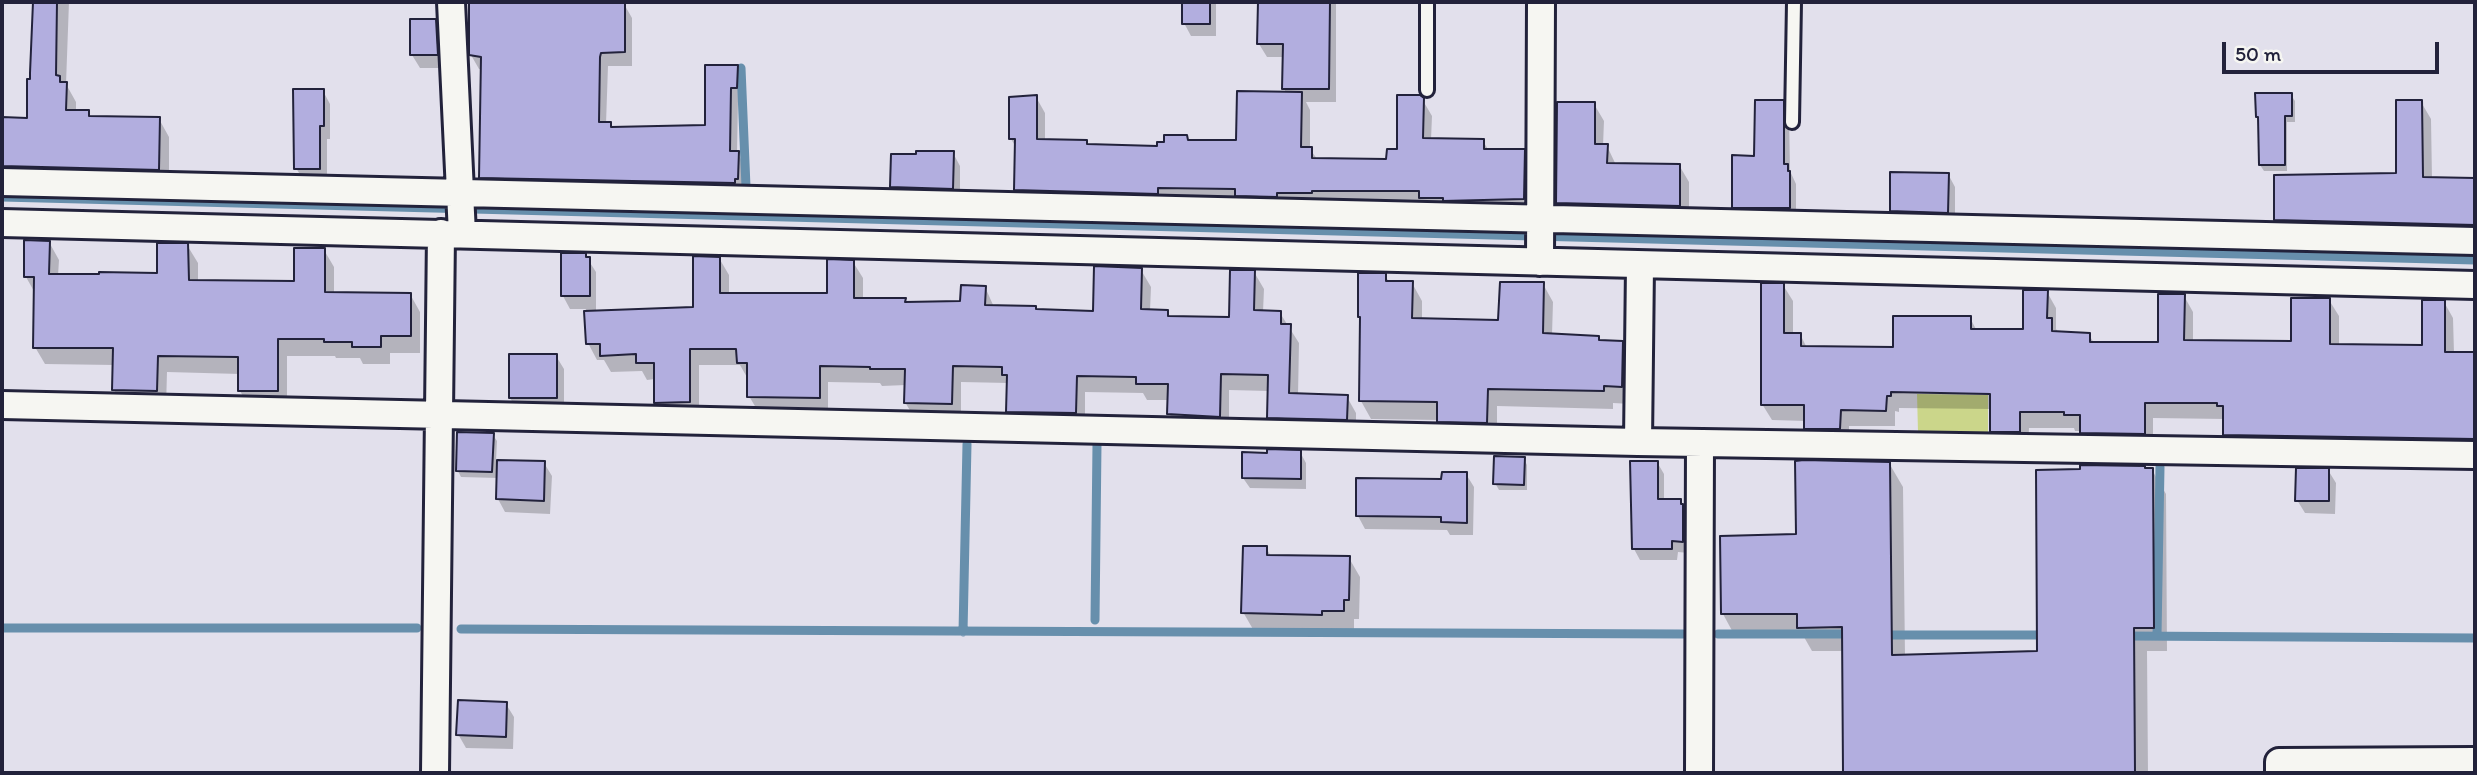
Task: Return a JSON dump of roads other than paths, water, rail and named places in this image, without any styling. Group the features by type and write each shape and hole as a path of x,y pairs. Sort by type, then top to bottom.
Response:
{"street":[{"path":"435,773 440,413 457,216 451,2"},
{"path":"1540,238 1541,2"},
{"path":"2,182 457,216 1540,238 1640,265 2475,285"},
{"path":"2,223 457,216 1540,238 2475,241"},
{"path":"1638,442 1640,265"},
{"path":"2,405 1638,442 2475,455"},
{"path":"1699,773 1700,443"},
{"path":"2278,773 2279,762 2475,761"}],"lane":[{"path":"1427,2 1427,90"},
{"path":"1792,122 1794,2"}],"waterway":[{"path":"741,68 746,187"},
{"path":"2,197 2475,260"},
{"path":"963,632 967,444"},
{"path":"1095,620 1097,444"},
{"path":"2157,636 2160,467"},
{"path":"2,628 417,628"},
{"path":"461,629 1683,634"},
{"path":"1718,634 1854,634"},
{"path":"1882,635 2047,635"},
{"path":"2124,636 2475,638"}]}
